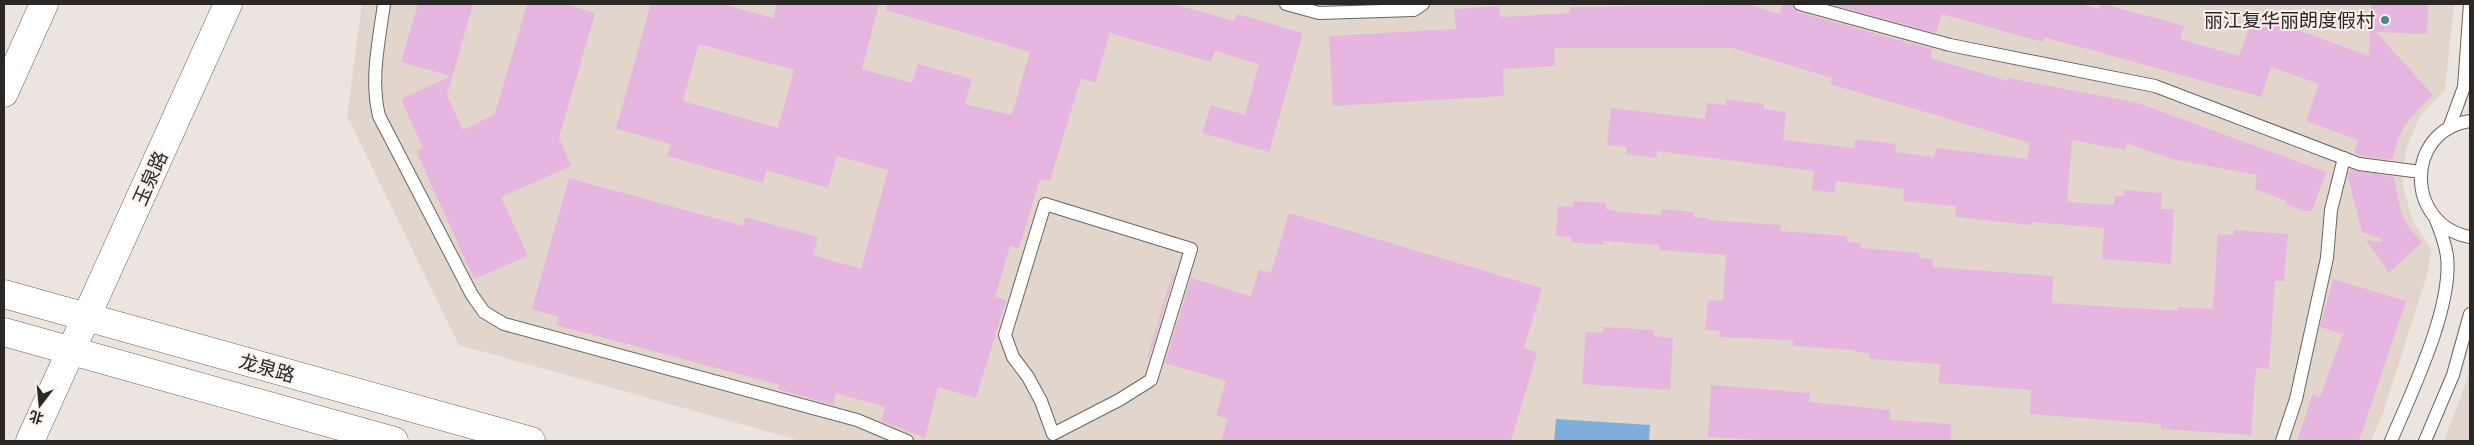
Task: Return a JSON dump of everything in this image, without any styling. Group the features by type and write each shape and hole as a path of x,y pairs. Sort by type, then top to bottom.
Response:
{"main road":[{"path":"4,93 44,4"},
{"name":"玉泉路","path":"30,441 228,4"},
{"name":"龙泉路","path":"4,294 531,441"},
{"name":"龙泉路","path":"4,332 394,441"}],"lane":[{"path":"384,4 374,78 374,92 379,116 472,295 484,312 504,324 857,420 908,441"},
{"path":"1286,4 1319,13 1414,10 1423,4"},
{"path":"1800,4 1950,45 2155,86 2358,164 2421,172"},
{"path":"2449,128 2464,87 2470,4"},
{"path":"2391,441 2423,364 2437,322 2447,275 2444,238 2422,194 2421,172 2427,151 2437,138 2449,128 2470,122"},
{"path":"2282,441 2296,399 2327,258 2331,210 2344,158"},
{"path":"1045,204 1191,248 1151,380 1052,437 1041,400 1028,377 1013,357 1006,335 1045,204"},
{"path":"2436,220 2447,229 2470,237"},
{"path":"2425,441 2453,375 2470,314"}],"shaded area":[{"path":"362,4 2454,4 2445,90 2420,116 2406,149 2403,167 2403,186 2412,219 2431,249 2428,272 2383,413 2371,441 801,441 459,345 347,116"},
{"path":"2470,371 2470,441 2444,441 2463,391"}],"water":[{"path":"1556,419 1650,425 1649,441 1554,441"}],"building":[{"path":"418,4 473,4 447,95 463,130 495,114 527,4 565,4 595,13 559,138 571,166 501,197 528,256 474,279 416,151 423,148 401,99 451,76 401,62"},
{"path":"651,4 722,4 773,18 777,4 879,4 862,69 912,83 918,64 972,79 965,104 1012,115 1030,52 886,10 887,4 1173,4 1234,21 1237,14 1303,33 1269,152 1202,133 1211,105 1245,115 1259,64 1215,51 1211,62 1110,33 1095,83 1081,78 1050,181 1040,179 1019,248 1010,246 995,297 1006,300 976,398 938,387 925,438 881,421 885,407 836,393 833,405 778,389 780,385 556,325 559,317 532,309 569,178 743,226 745,217 818,237 813,255 861,269 888,170 837,156 828,188 766,170 763,183 667,156 671,144 616,129","holes":["699,44 794,70 778,128 683,101"]},
{"path":"1782,4 1792,4 1798,12 1932,49 1930,58 2008,81 2008,78 2138,103 2326,172 2312,211 2303,211 2286,204 2287,201 2255,189 2257,175 2171,159 2127,143 2125,150 2072,140 2067,202 2114,205 2115,196 2124,196 2124,190 2162,193 2161,209 2174,209 2171,264 2102,259 2104,228 2032,222 2032,225 1955,217 1956,206 1903,201 1904,189 1836,181 1834,193 1812,190 1814,171 1657,151 1656,158 1626,154 1627,147 1607,145 1611,108 1705,119 1707,103 1726,105 1726,99 1764,104 1764,109 1786,112 1783,140 1854,148 1855,139 1896,144 1895,152 1934,157 1936,148 2027,159 2030,143 1830,84 1832,78 1732,48 1554,48 1555,66 1503,69 1504,96 1333,106 1329,36 1456,29 1454,9 1499,6 1500,17 1570,13 1570,7 1750,5 1780,14"},
{"path":"1830,4 2081,4 2099,9 2100,4 2104,4 2184,26 2180,39 2239,56 2254,14 2369,56 2371,4 2428,4 2427,34 2376,32 2433,95 2406,123 2398,139 2392,160 2361,156 2354,153 2358,140 2306,121 2319,84 2271,67 2261,97 2044,37 2043,42 1942,14 1936,33"},
{"path":"2350,169 2394,177 2401,213 2412,232 2422,242 2389,273 2366,240 2381,242 2382,239 2362,232 2348,177"},
{"path":"1573,201 1606,203 1606,209 1619,212 1661,215 1662,209 1694,212 1693,217 1708,218 1708,220 1781,225 1780,231 1847,236 1847,242 1861,243 1861,248 1919,253 1919,258 1933,259 1933,267 2053,276 2052,303 2178,311 2178,307 2213,309 2218,234 2233,235 2234,230 2288,234 2284,281 2275,281 2269,369 2256,368 2251,435 2161,429 2161,424 2030,414 2031,390 1939,383 1940,364 1870,359 1870,353 1855,352 1855,350 1793,346 1793,340 1720,337 1720,331 1705,330 1708,300 1723,301 1726,255 1659,250 1659,245 1603,241 1603,245 1571,242 1571,237 1556,236 1558,206 1573,207"},
{"path":"1289,213 1542,288 1524,348 1537,353 1511,441 1221,441 1228,419 1216,415 1226,381 1165,363 1191,278 1251,296 1259,270 1271,273"},
{"path":"1173,273 1175,273 1149,358 1147,358"},
{"path":"2333,279 2406,301 2359,441 2297,441 2313,394 2320,397 2343,334 2320,327"},
{"path":"1603,327 1654,330 1654,336 1673,338 1670,390 1582,384 1586,332 1603,333"},
{"path":"1711,385 1810,393 1809,402 1890,410 1890,420 1951,424 1951,441 1777,441 1708,437"}],"place":[{"name":"丽江复华丽朗度假村","path":"2385,20"}]}
